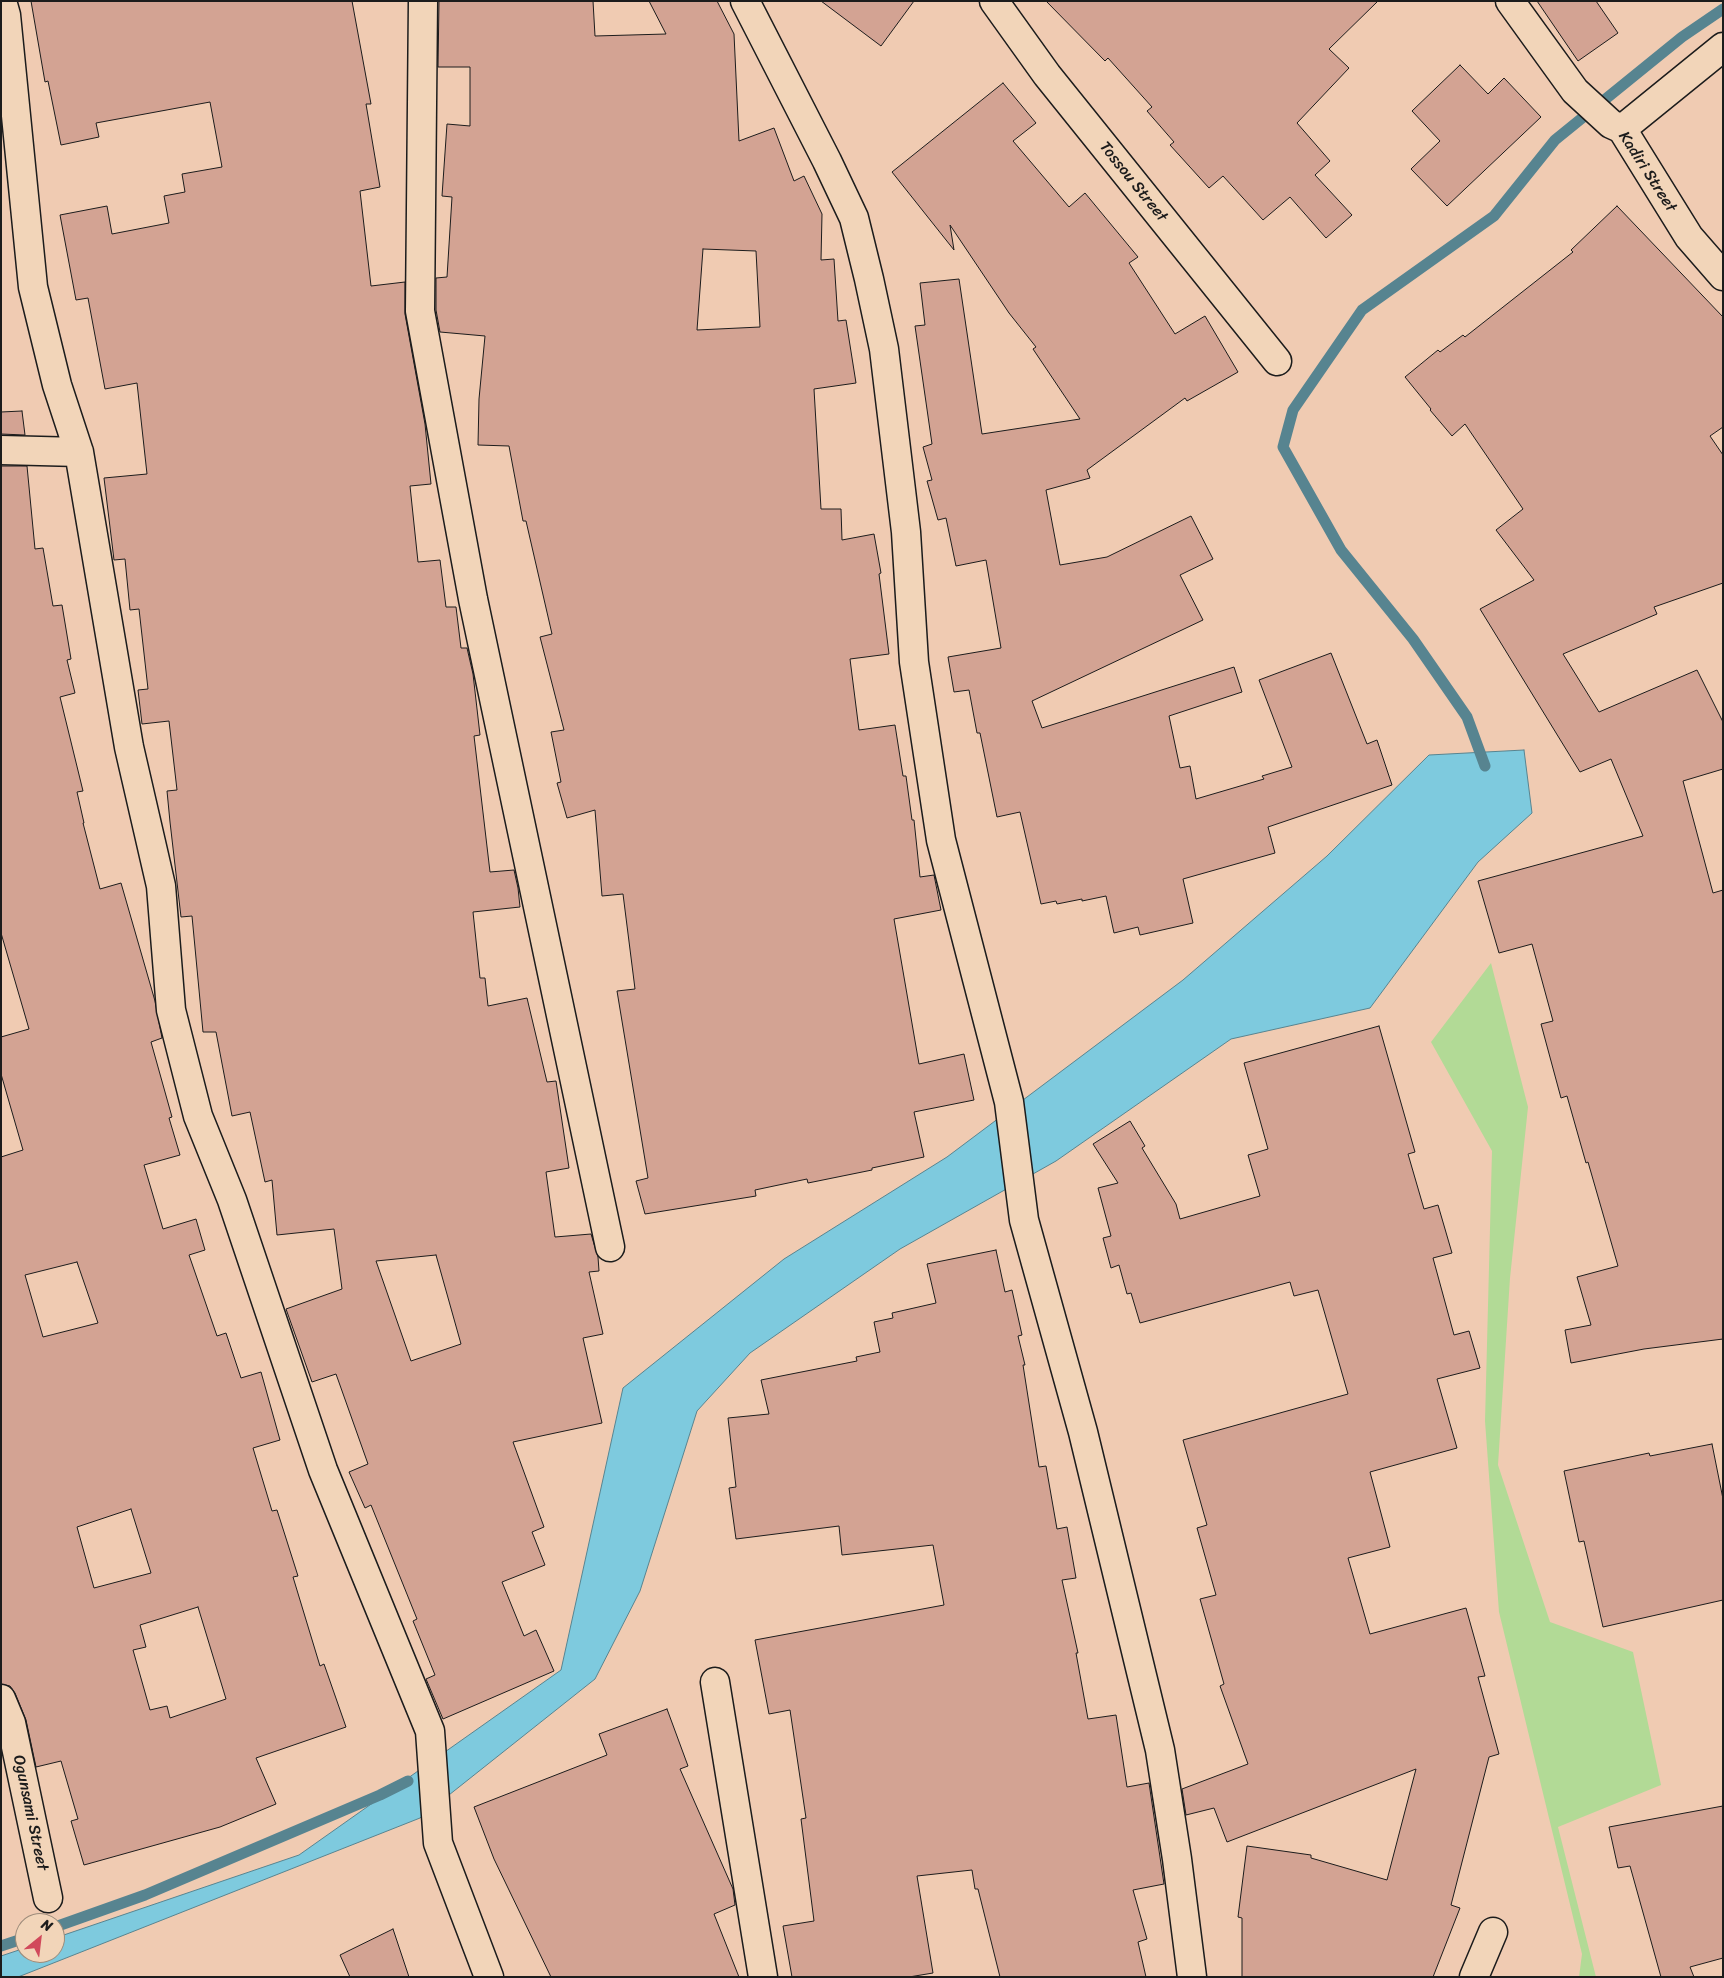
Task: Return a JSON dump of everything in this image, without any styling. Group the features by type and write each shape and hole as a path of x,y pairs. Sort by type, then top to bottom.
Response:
{"street":[{"path":"2,1 6,15 33,287 57,385 79,452 129,747 161,886 171,1010 198,1116 232,1200 323,1470 430,1731 438,1843 489,1977"},
{"path":"423,1 420,311 473,599 610,1247"},
{"path":"745,1 827,160 854,218 884,349 906,532 914,662 941,840 1009,1102 1024,1220 1085,1442 1160,1750 1177,1859 1192,1977"},
{"name":"Tossou Street","path":"994,1 1047,75 1277,361"},
{"name":"Kadiri Street","path":"1510,1 1574,91 1616,127 1688,237 1723,276"},
{"path":"1616,127 1723,47"},
{"path":"1,450 79,452"},
{"path":"715,1682 763,1977"},
{"name":"Ogunsami Street","path":"1,1699 11,1723 48,1898"},
{"path":"1474,1977 1493,1932"}],"green space":[{"path":"1491,963 1528,1107 1510,1278 1498,1465 1550,1622 1633,1652 1661,1785 1558,1827 1596,1977 1579,1977 1582,1954 1499,1612 1485,1421 1492,1151 1431,1042"}],"water":[{"path":"1524,750 1532,813 1478,862 1370,1008 1231,1039 1056,1161 900,1249 750,1353 697,1411 640,1591 595,1679 420,1818 65,1958 65,1935 299,1855 561,1670 623,1388 784,1259 947,1157 1183,980 1327,856 1429,755"},
{"path":"15,1951 15,1963 53,1963 18,1977 1,1977 1,1956"}],"building":[{"path":"31,1 352,1 371,104 366,104 380,187 360,191 371,286 405,282 405,314 425,424 431,484 410,486 418,562 440,560 446,607 456,607 461,648 467,648 473,674 480,735 474,736 490,872 514,870 518,888 520,907 473,912 480,978 485,978 488,1006 527,998 547,1082 556,1081 569,1168 546,1172 555,1237 591,1234 598,1257 599,1271 589,1272 603,1334 583,1338 602,1423 513,1442 544,1527 532,1532 545,1565 502,1582 524,1636 536,1630 554,1671 443,1719 426,1679 435,1675 413,1621 417,1619 371,1505 365,1508 349,1472 368,1464 336,1374 312,1382 286,1309 342,1289 334,1229 277,1235 272,1180 265,1182 250,1112 232,1116 216,1032 203,1032 192,916 181,917 170,822 167,791 177,790 169,721 142,724 138,690 148,689 139,609 130,610 125,559 114,560 104,478 147,474 137,383 105,389 88,298 76,300 60,215 107,206 112,234 169,223 164,196 185,192 182,174 222,167 210,102 96,123 99,137 61,145 48,81 45,82","holes":["436,1255 461,1344 411,1361 376,1261"]},
{"path":"439,1 593,1 595,36 666,34 649,1 717,1 734,34 739,141 774,128 794,181 804,176 822,214 821,260 834,259 838,321 846,320 856,383 814,389 821,509 841,509 842,540 874,534 881,573 879,574 889,654 850,659 859,730 895,725 903,776 906,776 912,820 914,820 920,877 934,875 941,910 894,919 919,1064 964,1054 974,1100 914,1112 924,1157 808,1183 807,1179 755,1190 756,1196 645,1214 636,1181 648,1178 617,991 635,989 623,894 602,896 595,810 567,818 557,783 561,782 551,732 564,730 540,637 552,634 526,521 523,521 509,446 478,445 479,399 485,336 440,332 436,310 436,278 447,277 452,197 442,196 447,124 470,126 470,67 438,67","holes":["703,249 756,251 760,327 697,330"]},
{"path":"821,1 914,1 881,46"},
{"path":"1046,1 1378,1 1329,49 1349,68 1297,123 1330,161 1315,175 1352,215 1326,238 1290,197 1263,220 1223,176 1209,188 1170,145 1174,142 1147,111 1152,107 1108,58 1105,61"},
{"path":"1537,1 1596,1 1618,33 1578,61"},
{"path":"1460,65 1488,94 1504,78 1541,117 1447,206 1411,169 1440,141 1412,111"},
{"path":"1003,83 1036,123 1013,141 1069,207 1085,193 1138,257 1129,263 1175,334 1205,316 1238,372 1187,401 1185,398 1087,470 1090,478 1046,490 1060,565 1107,557 1191,516 1213,559 1180,575 1203,620 1032,701 1042,728 1234,667 1242,692 1169,716 1180,768 1190,766 1196,799 1264,779 1262,776 1292,767 1259,680 1331,653 1367,744 1377,740 1392,785 1268,827 1275,853 1183,879 1193,923 1140,935 1138,927 1114,933 1106,896 1082,901 1082,899 1057,904 1056,901 1041,904 1020,812 997,817 969,690 954,692 948,657 1001,648 986,560 956,566 946,518 938,520 927,481 932,480 923,447 932,444 915,326 925,325 920,283 959,279 982,434 1080,419 1033,349 1036,347 1009,313 950,225 954,250 892,172"},
{"path":"1617,206 1723,317 1723,427 1710,436 1723,455 1723,583 1654,607 1657,614 1563,654 1599,712 1697,670 1723,722 1723,769 1683,781 1713,893 1723,890 1723,1339 1644,1349 1571,1363 1565,1330 1591,1325 1577,1277 1618,1266 1567,1096 1561,1098 1541,1024 1553,1021 1532,944 1499,953 1478,881 1643,836 1611,759 1580,772 1480,609 1534,580 1496,530 1523,509 1465,424 1452,436 1405,377 1438,350 1440,352 1463,335 1465,337 1573,252 1571,250"},
{"path":"22,411 25,435 1,434 1,412"},
{"path":"1,466 27,466 35,549 43,548 53,606 62,605 71,659 67,660 75,693 60,697 83,791 77,792 83,823 100,889 121,883 155,1001 162,1038 151,1042 172,1117 169,1118 180,1155 144,1165 163,1229 196,1219 205,1250 189,1255 217,1336 226,1333 241,1378 261,1372 280,1440 253,1448 272,1511 277,1510 298,1576 293,1577 320,1666 324,1664 346,1727 256,1758 276,1804 220,1827 84,1865 71,1821 78,1819 61,1761 36,1767 26,1720 15,1693 10,1686 1,1684 1,1157 23,1150 1,1074 1,1037 29,1029 1,933","holes":["77,1262 98,1323 43,1337 25,1275","131,1509 151,1573 94,1588 77,1527","198,1607 226,1699 170,1718 167,1706 150,1710 133,1650 146,1647 140,1625"]},
{"path":"1379,1026 1415,1152 1408,1154 1424,1209 1438,1205 1452,1253 1433,1258 1454,1335 1469,1331 1480,1368 1437,1379 1457,1448 1370,1472 1390,1547 1348,1558 1370,1634 1466,1608 1485,1676 1478,1677 1499,1754 1489,1757 1451,1905 1460,1908 1433,1977 1242,1977 1242,1918 1238,1917 1247,1846 1311,1855 1311,1858 1387,1880 1416,1769 1227,1842 1214,1808 1186,1815 1182,1789 1248,1764 1220,1686 1224,1684 1200,1599 1216,1595 1197,1528 1207,1525 1183,1440 1348,1394 1318,1290 1294,1296 1290,1282 1140,1323 1131,1293 1127,1294 1119,1265 1111,1268 1103,1238 1111,1236 1098,1188 1118,1183 1093,1144 1130,1121 1145,1146 1142,1148 1176,1204 1180,1219 1260,1196 1248,1155 1268,1149 1244,1063"},
{"path":"996,1250 1005,1292 1012,1290 1022,1335 1018,1336 1025,1365 1023,1365 1039,1467 1046,1466 1057,1529 1067,1527 1076,1578 1062,1580 1078,1653 1076,1653 1088,1719 1116,1715 1127,1787 1149,1783 1164,1884 1133,1890 1147,1939 1138,1942 1146,1977 1000,1977 978,1889 975,1889 972,1870 917,1876 933,1973 909,1977 792,1977 783,1926 814,1921 801,1819 806,1818 790,1710 769,1714 755,1640 944,1605 933,1545 842,1555 839,1526 736,1539 729,1488 736,1487 728,1418 769,1414 761,1380 857,1361 856,1357 880,1352 874,1322 893,1318 892,1313 936,1303 927,1264"},
{"path":"1712,1444 1723,1499 1723,1600 1603,1627 1584,1541 1579,1542 1564,1471 1649,1453 1650,1456"},
{"path":"667,1709 688,1766 680,1769 733,1889 735,1905 714,1914 739,1977 551,1977 494,1859 474,1807 607,1755 599,1734"},
{"path":"1723,1806 1723,1958 1690,1967 1694,1977 1661,1977 1630,1866 1618,1868 1609,1827"},
{"path":"393,1929 409,1977 350,1977 340,1955"}],"waterway":[{"path":"1485,766 1467,717 1413,639 1341,550 1283,447 1293,410 1362,310 1494,216 1555,140 1682,37 1723,9"},
{"path":"65,1923 145,1895 380,1795 408,1781"},
{"path":"1,1946 15,1941"}]}
